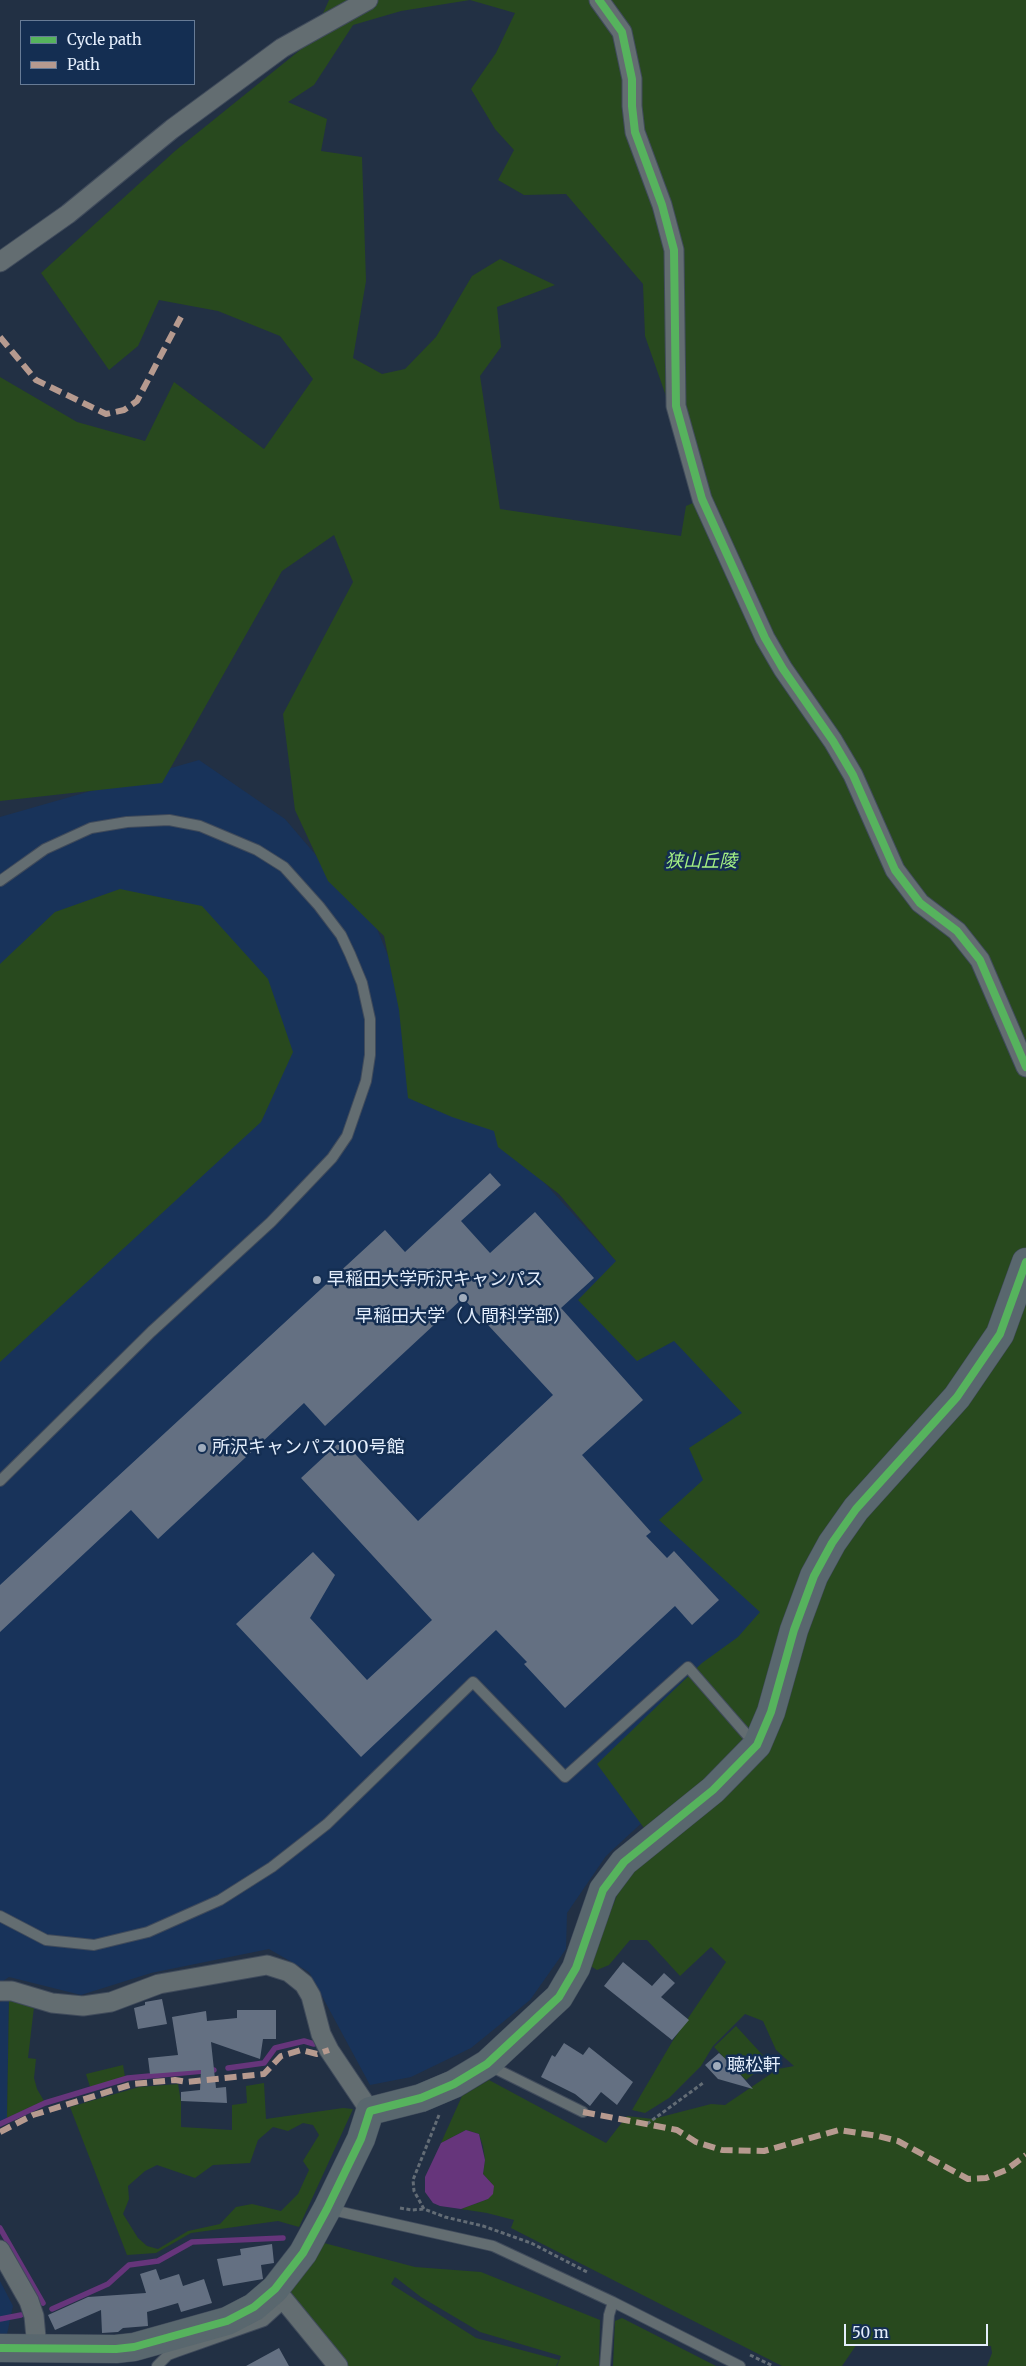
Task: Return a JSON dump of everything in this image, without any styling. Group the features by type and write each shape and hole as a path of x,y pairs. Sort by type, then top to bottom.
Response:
{"street":[{"path":"0,262 68,214 172,129 282,48 368,0"},
{"path":"599,0 622,32 632,79 632,106 635,132 662,205 674,250 676,406 702,499 765,638 783,669 833,741 853,775 895,870 920,903 957,931 980,960 1026,1067"},
{"path":"370,2110 420,2098 451,2085 487,2064 559,1997 576,1968 603,1890 624,1862 707,1795 757,1745 771,1712 794,1630 814,1576 832,1543 856,1509 957,1397 1000,1334 1026,1262"},
{"path":"0,1992 12,1991 52,2003 83,2006 111,2002 159,1984 258,1967 267,1966 289,1972 304,1984 311,1996 325,2042 370,2110"},
{"path":"0,2348 116,2349 134,2347 227,2320 280,2295 328,2209 361,2138 370,2110"},
{"path":"0,2250 29,2301 34,2316 37,2348"},
{"path":"280,2295 338,2366"}],"lane":[{"path":"0,881 54,845 91,828 127,822 169,820 200,826 257,850 284,867 319,906 341,935 362,983 370,1019 370,1055 366,1081 358,1109 347,1136 332,1158 271,1222 151,1332 0,1481"},
{"path":"0,1916 46,1940 94,1945 148,1932 220,1900 272,1867 327,1824 473,1682 565,1777 688,1667 757,1745"},
{"path":"487,2064 583,2112"},
{"path":"328,2209 493,2246 613,2302 740,2366"},
{"path":"158,2366 168,2355 264,2321 280,2295"},
{"path":"605,2366 609,2315 613,2302"}],"path":[{"path":"647,2124 703,2083"},
{"path":"451,2085 413,2180 414,2191 424,2209 445,2217 483,2226 531,2243 596,2276"},
{"path":"748,2353 773,2366"}],"shaded area":[{"name":"早稲田大学所沢キャンパス","path":"199,760 285,819 375,924 430,1058 838,1503 661,1805 606,1856 567,1913 566,1949 530,2000 471,2048 411,2077 370,2085 309,1972 269,1949 151,1973 81,1995 9,1977 0,1983 0,817"},
{"path":"9,1999 7,2118 0,2121 0,2002"},
{"path":"466,2130 479,2134 485,2160 483,2174 494,2186 493,2194 488,2199 461,2209 440,2206 433,2203 425,2192 425,2177 441,2143"},
{"path":"0,2281 13,2306 7,2334 0,2334"}],"green space":[{"name":"狭山丘陵","path":"329,0 470,0 1026,0 1026,2366 987,2366 992,2353 991,2346 857,2344 842,2366 782,2366 511,2228 514,2220 461,2209 488,2199 492,2184 483,2174 485,2160 483,2146 479,2134 466,2130 441,2143 462,2096 489,2080 606,2143 627,2116 653,2119 711,2104 725,2105 778,2069 794,2066 776,2050 763,2021 745,2014 713,2046 701,2066 669,2098 645,2113 632,2110 672,2042 726,1962 711,1947 680,1976 647,1940 630,1940 609,1965 597,1970 589,1965 644,1828 597,1764 702,1663 738,1637 760,1612 659,1520 703,1480 689,1448 742,1413 674,1341 637,1361 578,1300 616,1261 559,1194 498,1147 494,1131 452,1117 408,1098 399,1010 384,936 328,881 295,810 283,714 353,582 334,535 282,571 162,783 0,801 0,377 77,422 145,441 174,382 264,449 313,379 280,336 218,311 159,300 138,346 109,370 41,273 175,151 310,42","holes":["470,0 515,13 496,53 471,89 495,129 514,150 498,180 524,195 566,194 643,284 645,336 702,499 686,506 681,536 500,509 480,376 501,347 497,307 555,285 500,259 472,276 436,337 405,369 382,374 353,358 366,281 362,157 321,151 327,119 288,102 314,85 353,25 401,11"]},
{"path":"120,889 202,906 268,979 293,1052 261,1122 0,1362 0,964 55,912"},
{"path":"9,1999 34,2007 28,2058 36,2059 34,2078 37,2089 44,2101 7,2118"},
{"path":"736,2026 769,2062 746,2080 714,2047"},
{"path":"123,2065 125,2077 90,2087 86,2074"},
{"path":"264,2083 266,2119 343,2108 353,2109 299,2227 278,2221 191,2233 156,2253 127,2255 70,2107 139,2087 178,2084 181,2102 181,2127 232,2130 232,2105 247,2103 246,2086","holes":["303,2123 313,2125 319,2135 303,2161 309,2170 298,2194 281,2211 252,2204 236,2207 220,2224 188,2231 158,2249 147,2246 138,2238 123,2214 129,2199 128,2186 145,2171 157,2165 195,2178 213,2165 250,2163 258,2140 273,2127 288,2131"]},
{"path":"324,2243 415,2267 481,2272 600,2320 599,2366 557,2366 561,2356 480,2332 421,2297 395,2277 391,2284 476,2338 559,2360 556,2366 346,2366 342,2355 289,2293"},
{"path":"622,2318 716,2366 613,2366 615,2321"}],"building":[{"name":"所沢キャンパス100号館","path":"490,1173 501,1185 461,1221 490,1253 535,1212 594,1278 561,1308 643,1400 582,1455 651,1532 646,1536 667,1558 674,1551 719,1600 692,1625 675,1606 565,1708 524,1664 527,1662 496,1630 361,1757 236,1624 313,1552 335,1575 310,1618 367,1680 432,1620 301,1478 342,1440 418,1521 553,1395 463,1298 325,1426 304,1403 158,1539 131,1510 0,1632 0,1585 385,1230 405,1252"},
{"path":"623,1962 652,1986 664,1973 675,1983 661,1997 689,2020 672,2040 604,1986"},
{"path":"162,1999 167,2024 138,2029 134,2008 145,2005 145,2002"},
{"path":"237,2010 276,2010 276,2039 263,2039 260,2059 211,2042 216,2088 226,2087 227,2103 181,2101 181,2092 200,2090 201,2070 150,2074 148,2058 178,2055 172,2017 206,2011 207,2021 237,2018"},
{"path":"564,2043 583,2055 589,2047 633,2082 617,2105 601,2092 590,2106 575,2094 541,2077 552,2055 555,2057"},
{"path":"719,2053 753,2089 718,2079 705,2065"},
{"path":"272,2244 274,2263 261,2265 263,2279 223,2286 217,2259 241,2255 240,2249"},
{"path":"156,2269 160,2280 179,2274 183,2286 204,2279 212,2303 181,2312 178,2303 147,2312 148,2326 123,2328 118,2332 102,2333 101,2310 55,2330 48,2315 88,2297 146,2293 140,2274"},
{"path":"279,2348 289,2366 246,2366"}],"waterway":[{"path":"228,2068 264,2063 275,2048 304,2041 314,2044"},
{"path":"0,2124 45,2103 128,2078 214,2070"},
{"path":"0,2228 43,2303"},
{"path":"52,2309 108,2284 129,2265 158,2261 192,2242 283,2238"},
{"path":"0,2319 21,2315"}],"marked path":[{"path":"0,337 36,380 106,414 124,410 137,401 181,317"},
{"path":"0,2132 33,2115 133,2084 175,2080 187,2082 264,2074 281,2056 301,2050 317,2054 329,2050"},
{"path":"583,2112 677,2130 696,2142 722,2150 764,2151 839,2130 878,2136 898,2141 968,2179 986,2178 1006,2170 1026,2155"}],"cycle path":[{"path":"599,0 622,32 632,79 632,106 635,132 662,205 674,250 676,406 702,499 765,638 783,669 833,741 853,775 895,870 920,903 957,931 980,960 1026,1067"},
{"path":"0,2348 116,2349 134,2347 227,2321 254,2307 275,2289 303,2253 361,2139 370,2111 421,2098 454,2084 487,2064 559,1997 576,1968 603,1890 624,1862 713,1790 757,1745 771,1712 794,1630 814,1576 832,1543 856,1509 957,1397 1000,1334 1026,1262"}],"place":[{"name":"早稲田大学所沢キャンパス","path":"317,1280"},
{"name":"早稲田大学（人間科学部）","path":"463,1298"},
{"name":"所沢キャンパス100号館","path":"202,1448"},
{"name":"聴松軒","path":"717,2066"}]}
